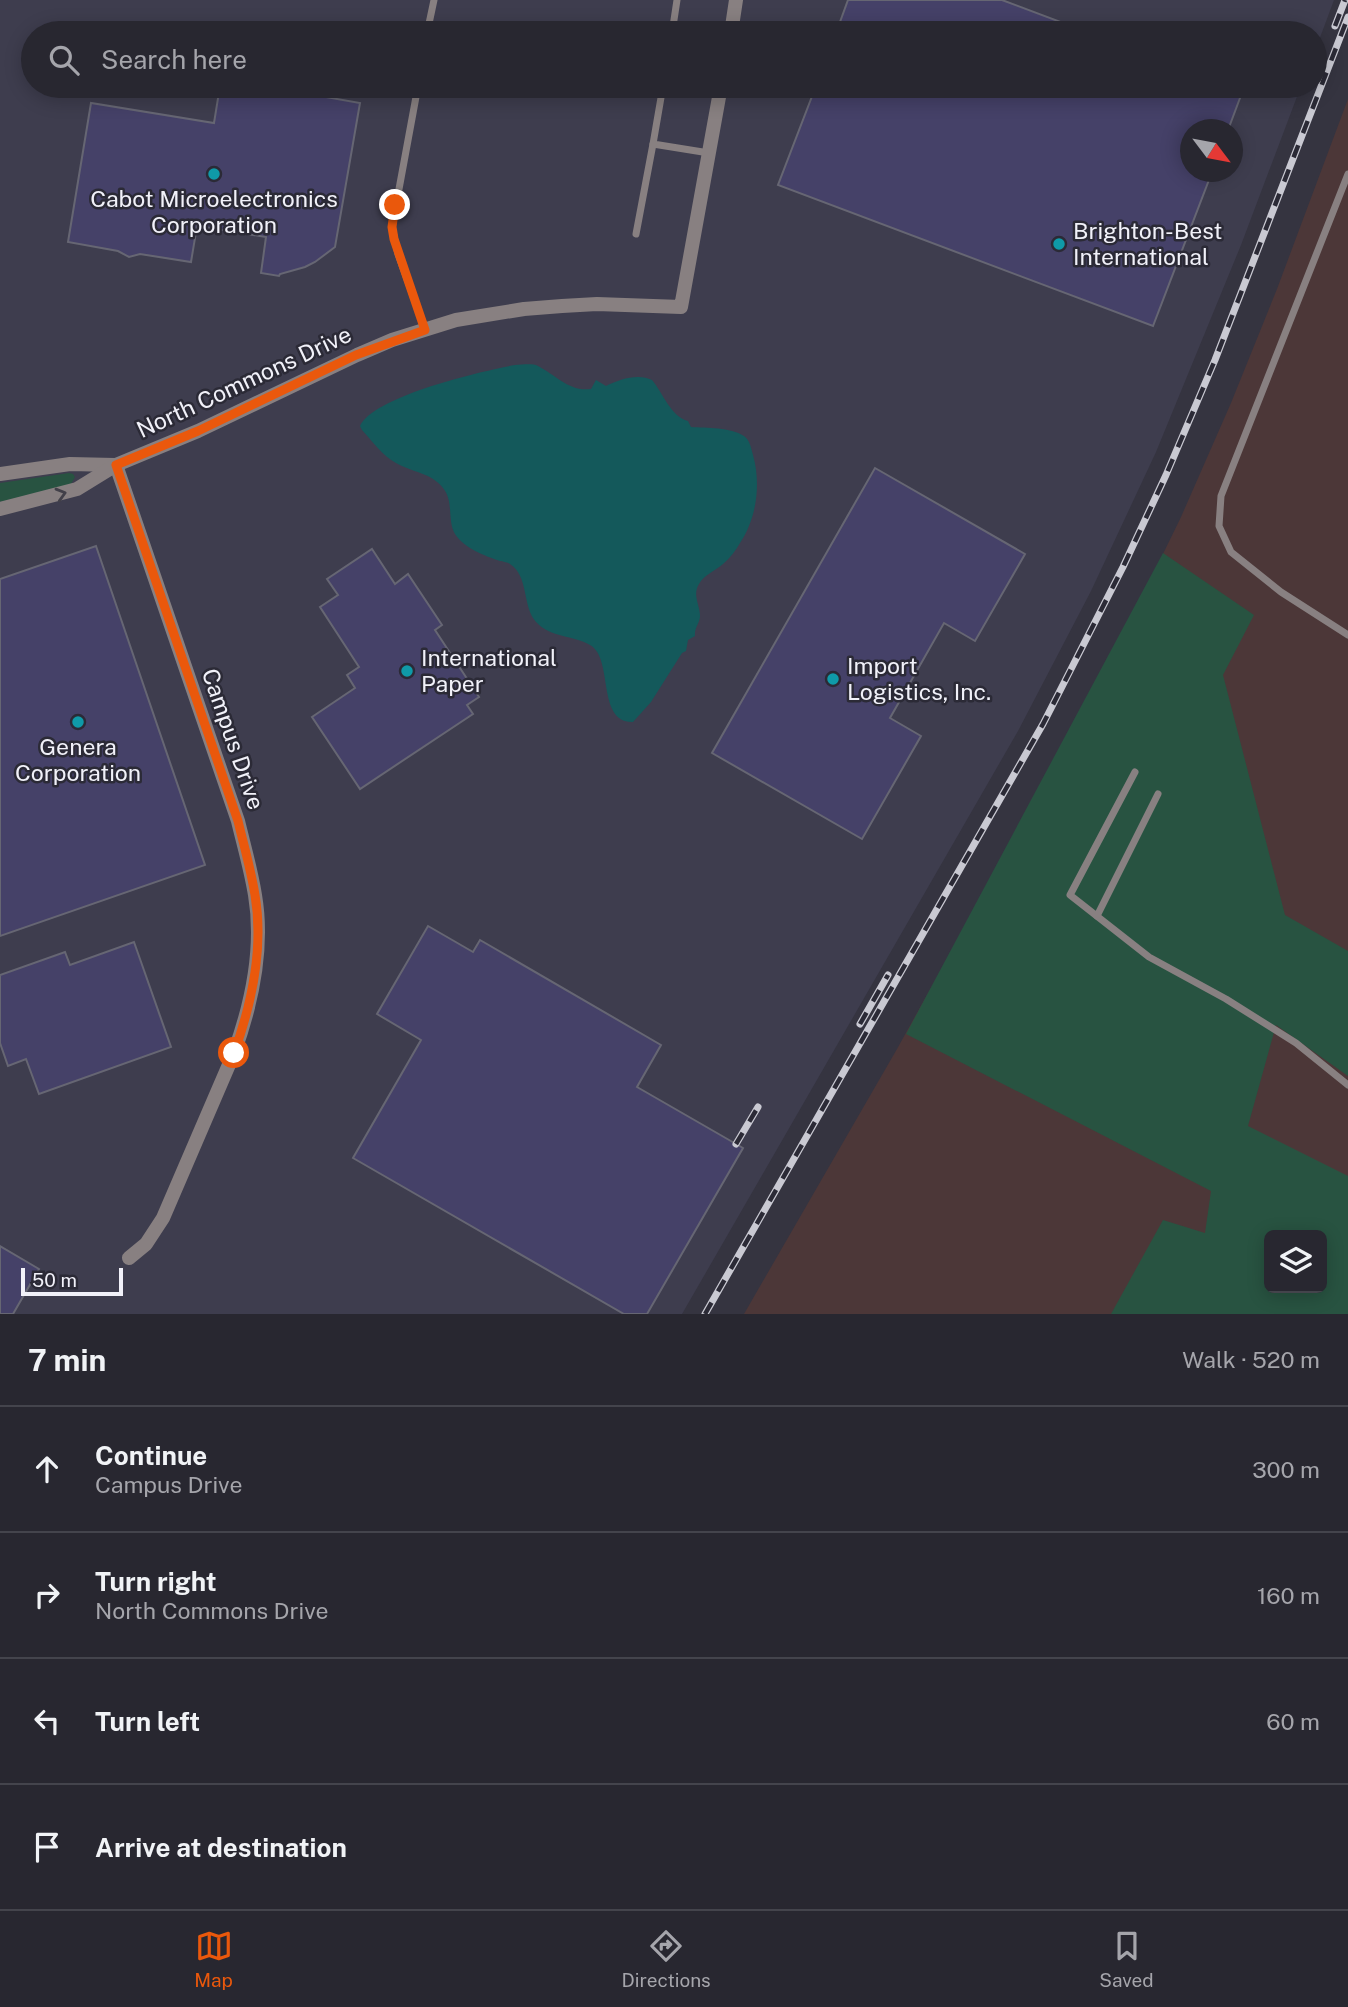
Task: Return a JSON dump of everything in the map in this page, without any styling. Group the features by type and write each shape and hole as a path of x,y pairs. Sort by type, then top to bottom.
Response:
{"street":[{"path":"733,21 736,0"},
{"path":"709,153 719,98"},
{"name":"North Commons Drive","path":"116,465 198,431 356,355 456,320 562,306 597,304 681,307 709,153"},
{"path":"0,474 70,464 116,465"},
{"path":"0,509 77,489 116,465"},
{"name":"Campus Drive","path":"116,465 238,821 250,868 257,919 253,988 234,1053 163,1218 146,1244 129,1258"}],"lane":[{"path":"430,21 434,0"},
{"path":"674,21 677,0"},
{"path":"416,98 392,227 398,254 425,330"},
{"path":"636,234 661,98"},
{"path":"653,144 709,153"},
{"path":"1348,174 1222,496 1219,526 1231,552 1281,592 1348,635"},
{"path":"1135,772 1070,895 1149,957 1226,999 1296,1043 1348,1086"},
{"path":"1097,916 1158,794"}],"shaded area":[{"path":"0,0 1334,0 1326,21 21,21 21,98 1296,98 1241,245 1156,452 1091,591 1018,731 682,1314 0,1314"},
{"path":"1348,99 1348,1314 744,1314 897,1049 1070,737 1181,517 1231,403"},
{"path":"515,365 536,365 569,385 583,389 591,389 596,380 606,386 629,378 647,378 652,380 672,410 688,421 691,427 732,431 744,436 750,444 757,489 754,512 746,533 730,557 699,584 696,596 700,616 695,636 688,640 686,651 682,653 651,702 633,722 622,720 614,712 597,652 590,645 555,634 536,622 516,569 464,543 453,529 448,499 443,488 433,479 391,460 360,426 369,415 406,395 455,379"},
{"path":"69,473 75,477 71,484 0,502 0,483"},
{"path":"1163,553 1254,615 1223,675 1285,915 1348,951 1348,1076 1276,1025 1248,1126 1348,1176 1348,1314 1111,1314 1163,1220 1205,1233 1211,1191 906,1034"}],"building":[{"path":"848,0 1002,0 1058,21 840,21"},
{"name":"Cabot Microelectronics Corporation","path":"218,98 332,98 360,103 335,247 315,262 279,276 261,273 266,237 197,226 191,262 140,254 129,257 118,251 68,242 91,103 214,123"},
{"name":"Brighton-Best International","path":"811,98 1240,98 1232,119 1180,119 1180,182 1208,182 1153,326 778,185"},
{"name":"Import Logistics, Inc.","path":"875,468 1025,554 975,641 944,623 890,718 921,736 862,839 712,753"},
{"name":"Genera Corporation","path":"96,546 205,865 0,936 0,579"},
{"name":"International Paper","path":"372,549 395,584 408,574 442,625 435,630 479,697 467,705 473,714 360,789 312,717 355,688 347,675 359,667 320,607 338,595 327,579"},
{"path":"428,926 473,952 480,940 661,1045 637,1087 743,1148 647,1314 624,1314 353,1158 421,1040 377,1014"},
{"path":"134,942 171,1047 39,1094 26,1059 8,1066 0,1043 0,975 65,952 70,965"},
{"path":"0,1246 39,1269 13,1314 0,1314"}],"railway":[{"path":"1335,26 1345,0"},
{"path":"1327,71 1348,17"},
{"path":"705,1314 1043,724 1123,567 1215,360 1317,98"},
{"path":"860,1024 888,975"},
{"path":"736,1144 758,1107"}],"place":[{"name":"Cabot Microelectronics Corporation","path":"214,174"},
{"name":"Brighton-Best International","path":"1059,244"},
{"name":"International Paper","path":"407,671"},
{"name":"Import Logistics, Inc.","path":"833,679"},
{"name":"Genera Corporation","path":"78,722"}],"route":[{"path":"234,1053 253,988 257,955 256,897 238,821 116,465 198,431 356,355 425,330 394,239 392,227 395,205"}]}
